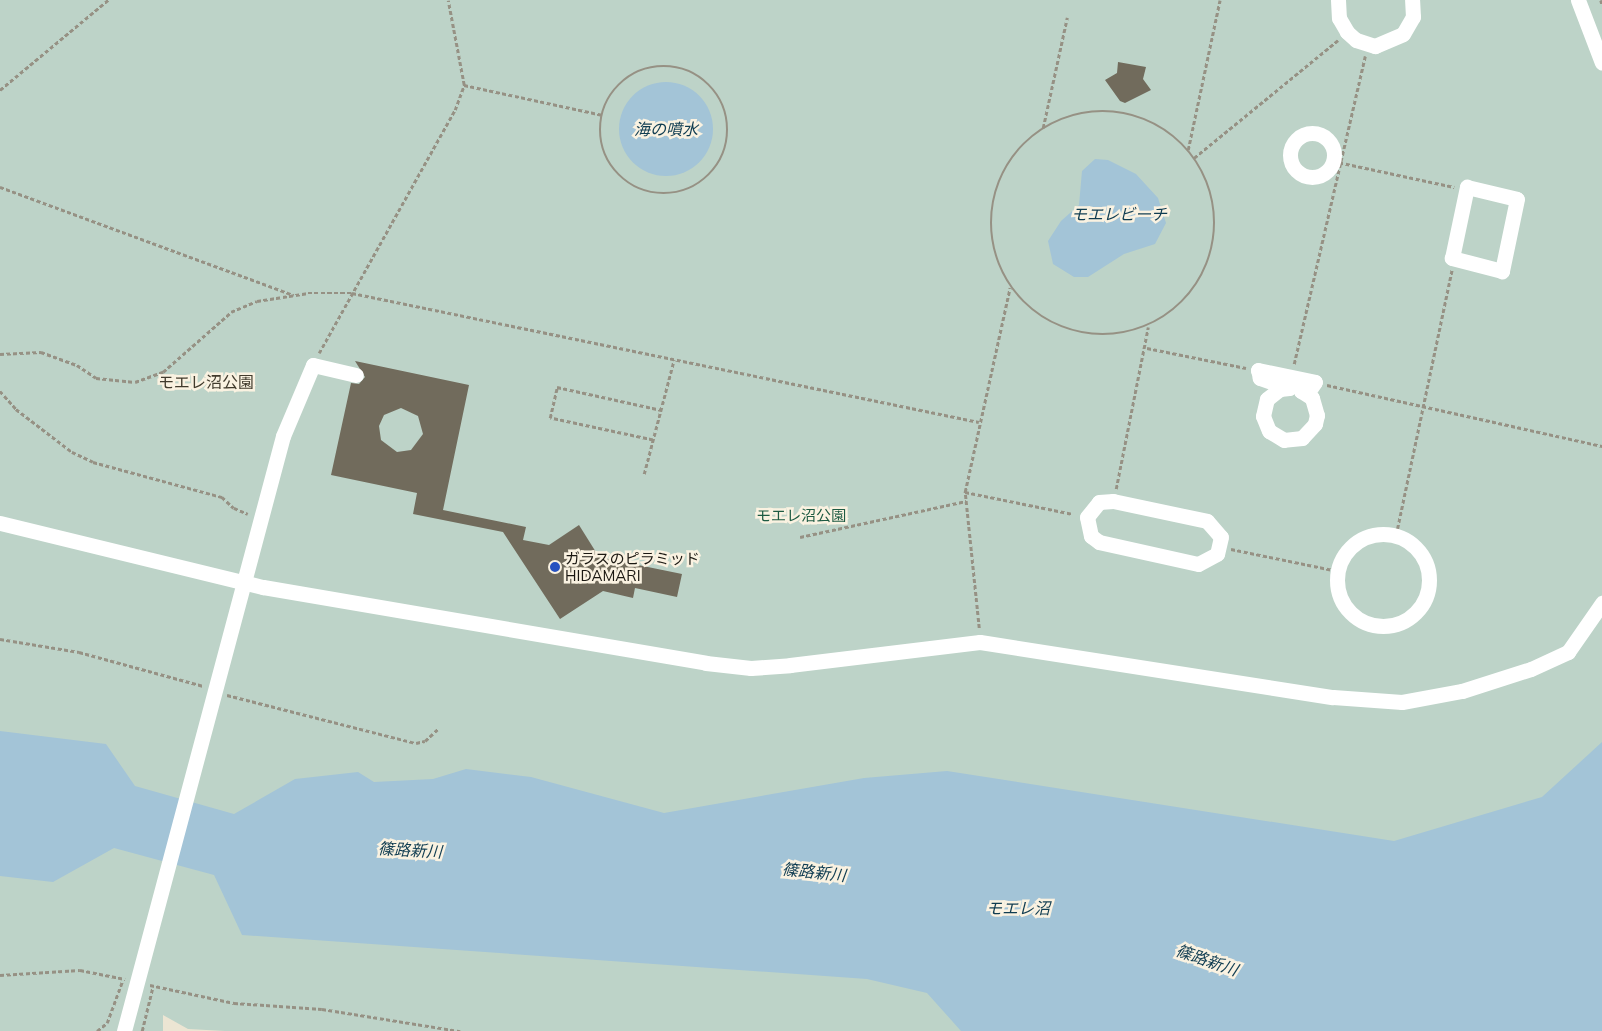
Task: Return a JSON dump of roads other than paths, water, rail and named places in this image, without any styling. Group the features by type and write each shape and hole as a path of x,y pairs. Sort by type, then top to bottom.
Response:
{"street":[{"path":"1338,0 1339,18 1347,32 1368,44 1385,44 1403,34 1412,16 1412,0"},
{"path":"1578,0 1602,63"},
{"path":"1467,190 1517,199 1502,270 1454,259 1467,190"},
{"path":"124,1031 146,984 145,960 259,519 283,436 313,365 356,375"},
{"path":"1258,370 1315,382 1308,392 1301,391 1312,398 1316,406 1315,424 1302,438 1284,440 1269,431 1263,416 1272,393 1289,388 1260,378 1258,370"},
{"path":"1113,501 1207,521 1216,528 1220,546 1210,560 1198,564 1099,542 1091,536 1087,517 1100,502 1113,501"},
{"path":"0,523 244,582 751,668 980,642 1333,697 1402,702 1462,691 1531,669 1568,652 1602,603"},
{"path":"1372,535 1396,535 1411,544 1427,567 1426,596 1408,618 1381,626 1356,617 1340,597 1338,571 1349,548 1359,540 1372,535"}],"water":[{"name":"海の噴水","path":"666,82 684,86 699,96 709,111 713,129 709,147 699,162 684,172 666,176 648,172 633,162 623,147 619,129 623,111 633,96 648,86"},
{"name":"モエレビーチ","path":"1095,159 1108,160 1136,174 1158,198 1166,223 1155,244 1124,254 1088,277 1074,277 1053,264 1048,241 1061,221 1079,205 1082,171"},
{"name":"モエレ沼","path":"0,731 106,744 135,786 234,814 295,779 358,772 374,782 433,779 466,769 531,777 664,813 864,778 947,771 1394,841 1542,797 1602,742 1602,1031 961,1031 927,993 867,979 242,935 214,875 114,848 53,882 0,876"}],"place":[{"name":"ガラスのピラミッド HIDAMARI","path":"555,567"}],"district":[{"name":"モエレ沼公園","path":"206,382"}],"water label":[{"name":"篠路新川","path":"410,850"},
{"name":"篠路新川","path":"814,872"},
{"name":"篠路新川","path":"1207,960"}]}
